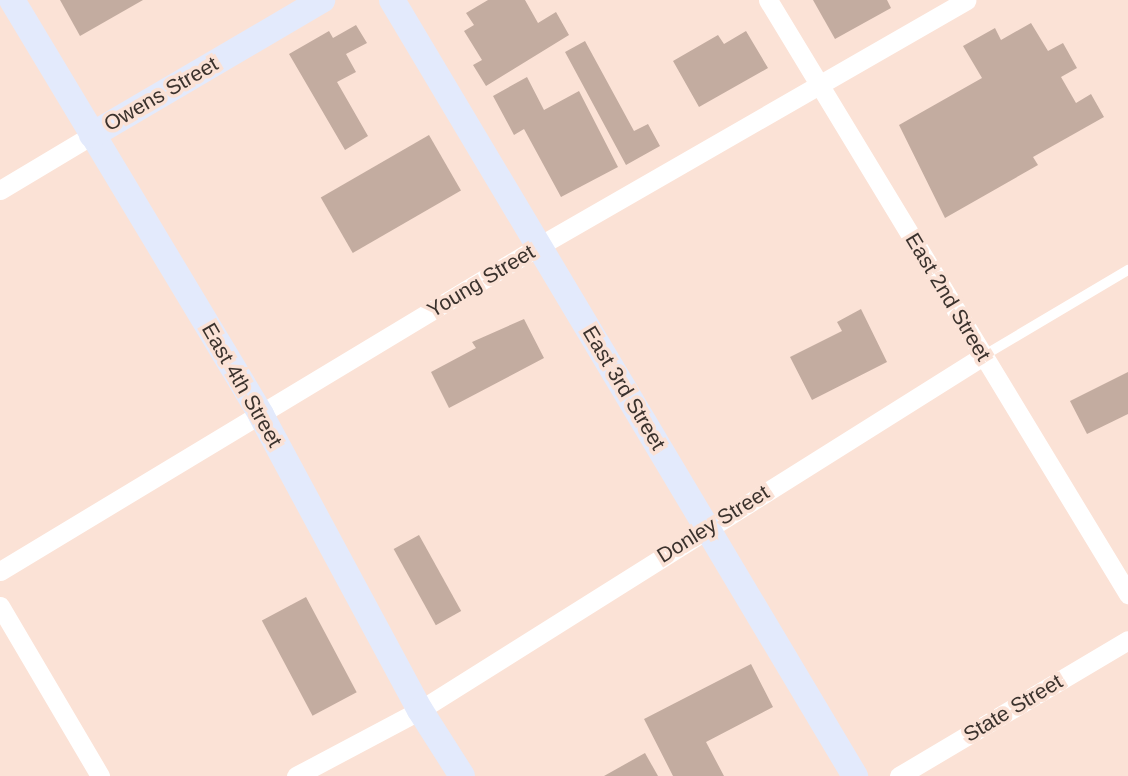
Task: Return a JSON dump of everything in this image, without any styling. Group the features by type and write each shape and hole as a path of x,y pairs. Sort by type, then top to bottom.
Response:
{"main road":[{"name":"East 4th Street","path":"12,0 261,415 420,710 462,776"},
{"name":"Owens Street","path":"92,135 322,0"},
{"name":"East 3rd Street","path":"392,0 855,776"}],"street":[{"name":"East 2nd Street","path":"768,0 1128,594"},
{"name":"Young Street","path":"0,570 539,246 966,0"},
{"name":"Owens Street","path":"0,190 92,135"},
{"name":"Donley Street","path":"296,776 420,710 707,527 983,356"},
{"path":"0,606 100,776"},
{"name":"State Street","path":"899,776 1128,640"}],"lane":[{"name":"Donley Street","path":"983,356 1128,270"}],"building":[{"path":"60,0 143,0 80,36"},
{"path":"488,0 525,0 538,23 556,12 569,35 486,86 473,65 482,60 464,31 474,25 466,13"},
{"path":"813,0 887,0 891,8 835,39"},
{"path":"1031,23 1048,51 1063,43 1077,68 1061,77 1076,103 1091,94 1104,117 1033,157 1038,165 945,218 899,125 982,78 963,46 995,28 1001,40"},
{"path":"356,25 367,43 346,54 356,72 337,82 368,136 345,150 289,54 329,31 333,38"},
{"path":"746,31 768,68 699,107 673,61 718,35 724,44"},
{"path":"585,41 634,131 648,124 660,146 626,165 565,52"},
{"path":"527,77 544,110 579,91 618,167 561,197 524,129 514,135 493,96"},
{"path":"429,135 461,190 353,253 321,198"},
{"path":"861,309 887,362 812,400 790,357 842,331 837,322"},
{"path":"524,319 544,358 449,408 431,372 476,348 472,342"},
{"path":"1128,372 1128,414 1087,434 1070,401"},
{"path":"419,535 461,611 436,625 394,549"},
{"path":"306,597 357,692 313,716 262,620"},
{"path":"751,664 773,707 706,742 724,776 673,776 644,719"},
{"path":"645,753 658,776 604,776"}]}
